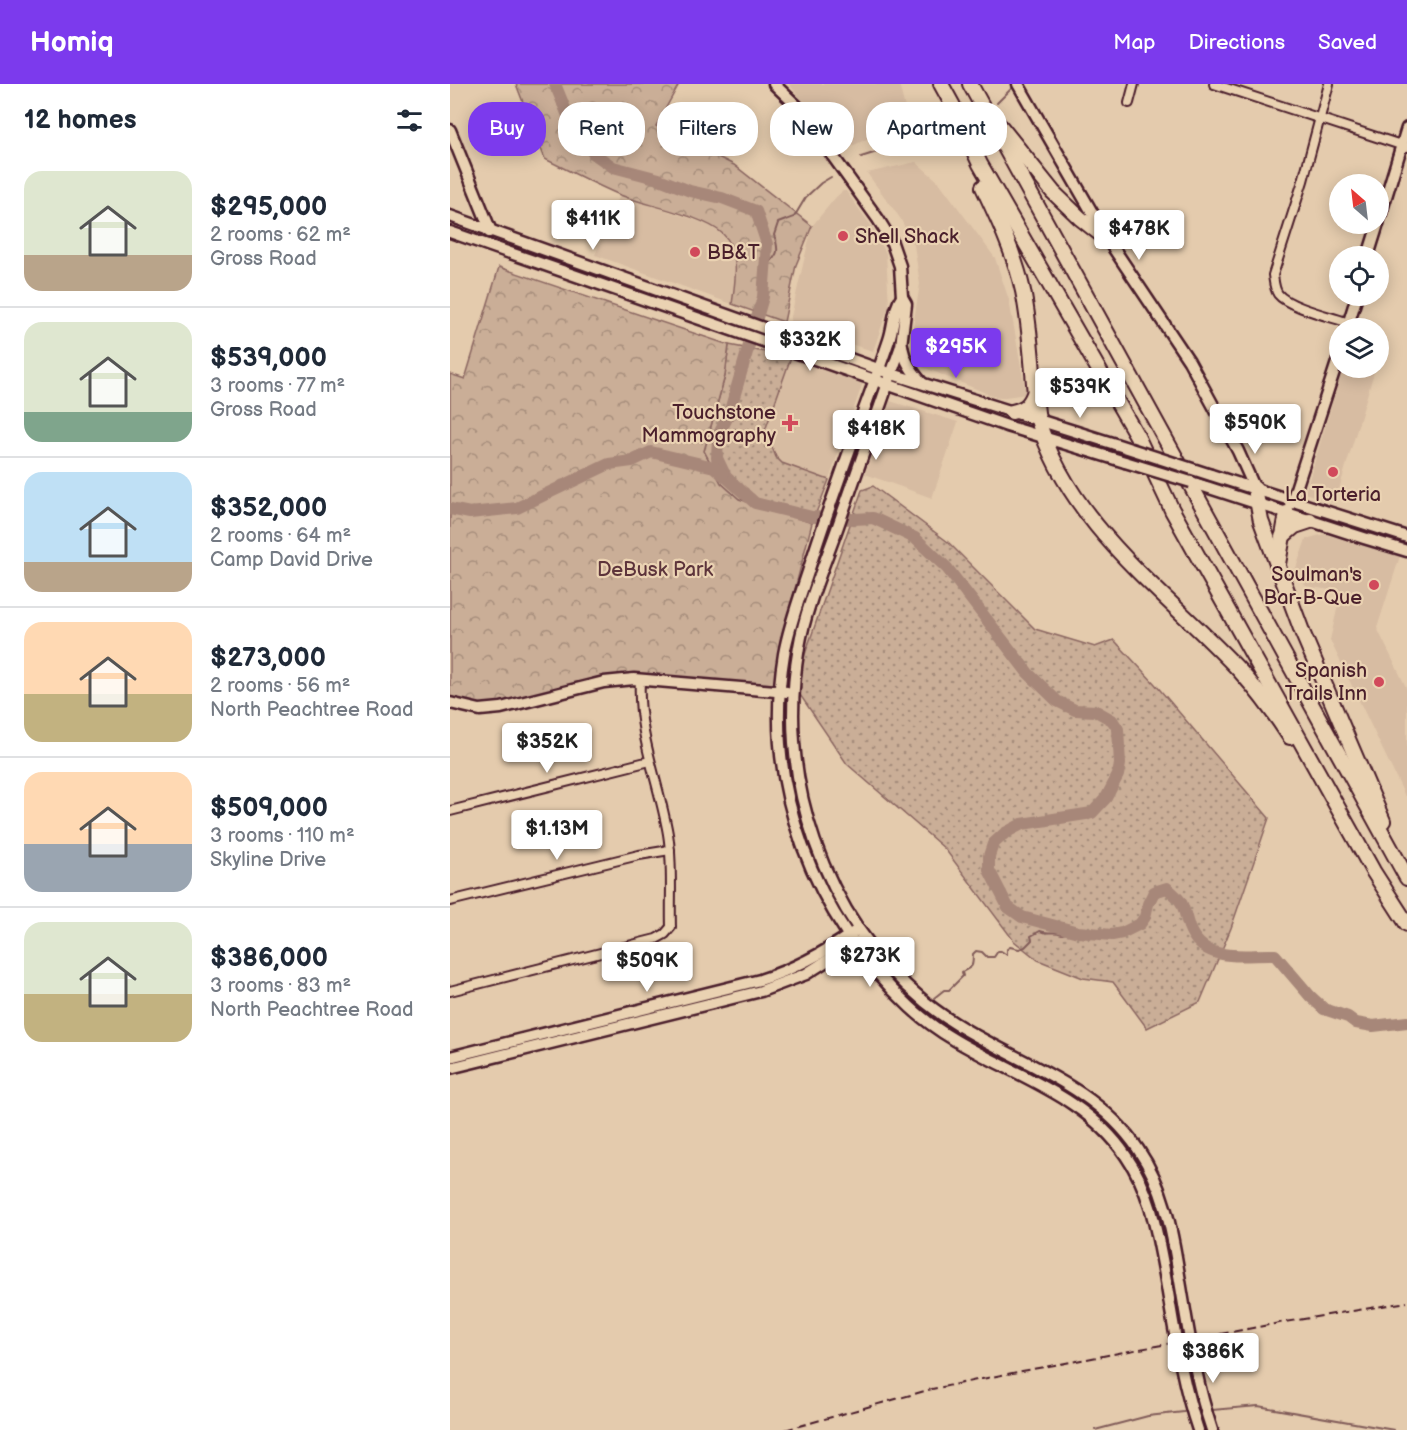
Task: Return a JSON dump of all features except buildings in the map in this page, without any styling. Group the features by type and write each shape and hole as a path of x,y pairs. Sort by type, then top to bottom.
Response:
{"highway":[{"path":"941,84 951,102"},
{"path":"970,84 980,102"},
{"path":"1007,133 1053,192 1080,218 1108,240"},
{"path":"1007,150 1407,878"},
{"path":"970,156 1016,267 1028,318 1038,420 1042,437 1067,484 1095,524 1130,563 1226,657 1270,708 1407,924"},
{"path":"976,156 1137,436 1172,510 1373,871"},
{"path":"1012,412 1026,408 1034,394"},
{"path":"1256,496 1261,521 1278,569 1303,634 1379,810 1392,852"},
{"path":"1278,569 1287,513"},
{"path":"1282,537 1295,526 1310,521"}],"main road":[{"path":"774,84 796,105 878,219 895,249 900,266 902,297 906,304 904,356 910,369 923,384"},
{"path":"1018,84 1108,240 1189,362 1238,451 1256,496"},
{"path":"1389,190 1404,146 1407,128"},
{"path":"450,130 490,229 486,244"},
{"path":"450,216 796,339 876,374 976,415 1219,490 1256,496 1292,500 1407,537 1405,550 1287,513 1256,496 1211,475 923,384 890,379"},
{"path":"450,232 791,351 876,374"},
{"path":"643,299 646,285"},
{"path":"902,297 897,304 890,338 817,543 784,653 780,691 780,753 795,826 815,880 856,936 925,1002 969,1032 1064,1082 1087,1097 1125,1131 1139,1150 1157,1183 1167,1212 1201,1396 1212,1430"},
{"path":"694,317 700,305"},
{"path":"791,351 796,339"},
{"path":"903,339 813,595 799,643 792,724 799,785 807,820 827,874 876,973 915,1011 962,1044 1064,1097 1097,1122 1128,1158 1140,1179 1154,1215 1186,1396 1198,1430"},
{"path":"1287,513 1332,378"},
{"path":"976,415 981,402"},
{"path":"844,465 857,471"},
{"path":"450,703 480,710 501,708 604,682 640,680 794,692"},
{"path":"450,1068 773,976 815,958 856,936"},
{"path":"450,1057 574,1032"},
{"path":"962,1044 969,1032"}],"street":[{"path":"1129,103 1134,84"},
{"path":"1214,84 1234,87 1404,146"},
{"path":"1329,84 1303,181 1273,275 1275,289 1279,296 1329,318"},
{"path":"450,991 656,939 671,927 670,850 640,718 640,680"},
{"path":"450,811 650,761"},
{"path":"450,901 639,855 670,850"}],"shaded area":[{"path":"789,84 899,84 904,102 866,102 866,139 854,145 854,102 803,102"},
{"path":"916,162 939,182 995,258 1009,300 1026,394 998,398 918,365 913,360 910,344 920,284 914,245 900,218 867,173"},
{"path":"843,191 846,191 872,227 886,253 889,305 873,351 789,325 812,226"},
{"path":"620,195 710,225 724,235 737,269 732,304 595,255"},
{"path":"791,357 863,382 829,480 782,463 776,457 770,442 762,439"},
{"path":"1340,378 1372,378 1335,503 1305,493"},
{"path":"890,401 958,422 932,498 865,474"},
{"path":"1324,534 1400,556 1377,628 1407,689 1407,795 1405,796 1330,640 1341,592 1307,586 1300,579 1296,568 1306,539"}],"green space":[{"path":"516,84 679,84 669,102 657,102 657,156 716,156 734,165 812,226 796,265 784,322 732,304 735,258 729,241 723,234 689,216 620,195 545,159 546,102 523,102"},
{"name":"DeBusk Park","path":"499,267 729,345 725,376 704,451 721,483 739,499 812,523 778,655 774,684 627,675 606,676 559,690 478,708 450,698 450,374 465,379"},
{"path":"729,345 791,357 762,439 770,442 776,457 782,463 829,480 812,523 739,499 721,483 704,451 725,376"},
{"path":"873,486 948,542 1035,629 1095,647 1114,640 1155,684 1269,818 1231,928 1200,1002 1147,1028 1113,982 1083,978 1038,960 1014,941 945,849 847,764 794,686 862,490"}],"waterway":[{"path":"555,84 571,123 593,153 613,167 659,179 690,191 722,198 756,211 767,244 763,297 729,414 718,436 717,458 726,477 755,503 812,517 873,518 915,538 947,568 1028,673 1057,701 1075,710 1096,711 1112,720 1118,729 1120,764 1118,775 1106,798 1092,813 1022,824 1005,833 993,844 989,856 989,870 1008,907 1022,917 1078,932 1112,935 1140,924 1154,892 1167,888 1181,902 1195,939 1204,947 1225,954 1275,955 1324,1009 1348,1017 1356,1023 1373,1026 1407,1022"},
{"path":"998,102 1014,86"},
{"path":"861,157 866,155"},
{"path":"766,267 777,252 774,235 778,223 794,217 806,197 831,177"},
{"path":"450,509 470,513 517,508 609,464 632,461 651,452 714,467 723,475"},
{"path":"934,998 944,990 949,990 963,976 962,972 972,965 973,954 976,951 982,952 987,957 994,957 998,951 1007,955 1007,949 1025,947 1032,940 1031,936 1040,931 1062,934 1075,931"},
{"path":"1212,1410 1258,1406 1394,1430"},
{"path":"1095,1430 1148,1416 1184,1412"}],"railway":[{"path":"785,1430 932,1389 1285,1322 1407,1302"}],"place":[{"name":"Shell Shack","path":"843,236"},
{"name":"BB&T","path":"695,252"},
{"name":"Touchstone Mammography","path":"790,423"},
{"name":"La Torteria","path":"1333,472"},
{"name":"Soulman's Bar-B-Que","path":"1374,585"},
{"name":"Spanish Trails Inn","path":"1379,682"}]}
